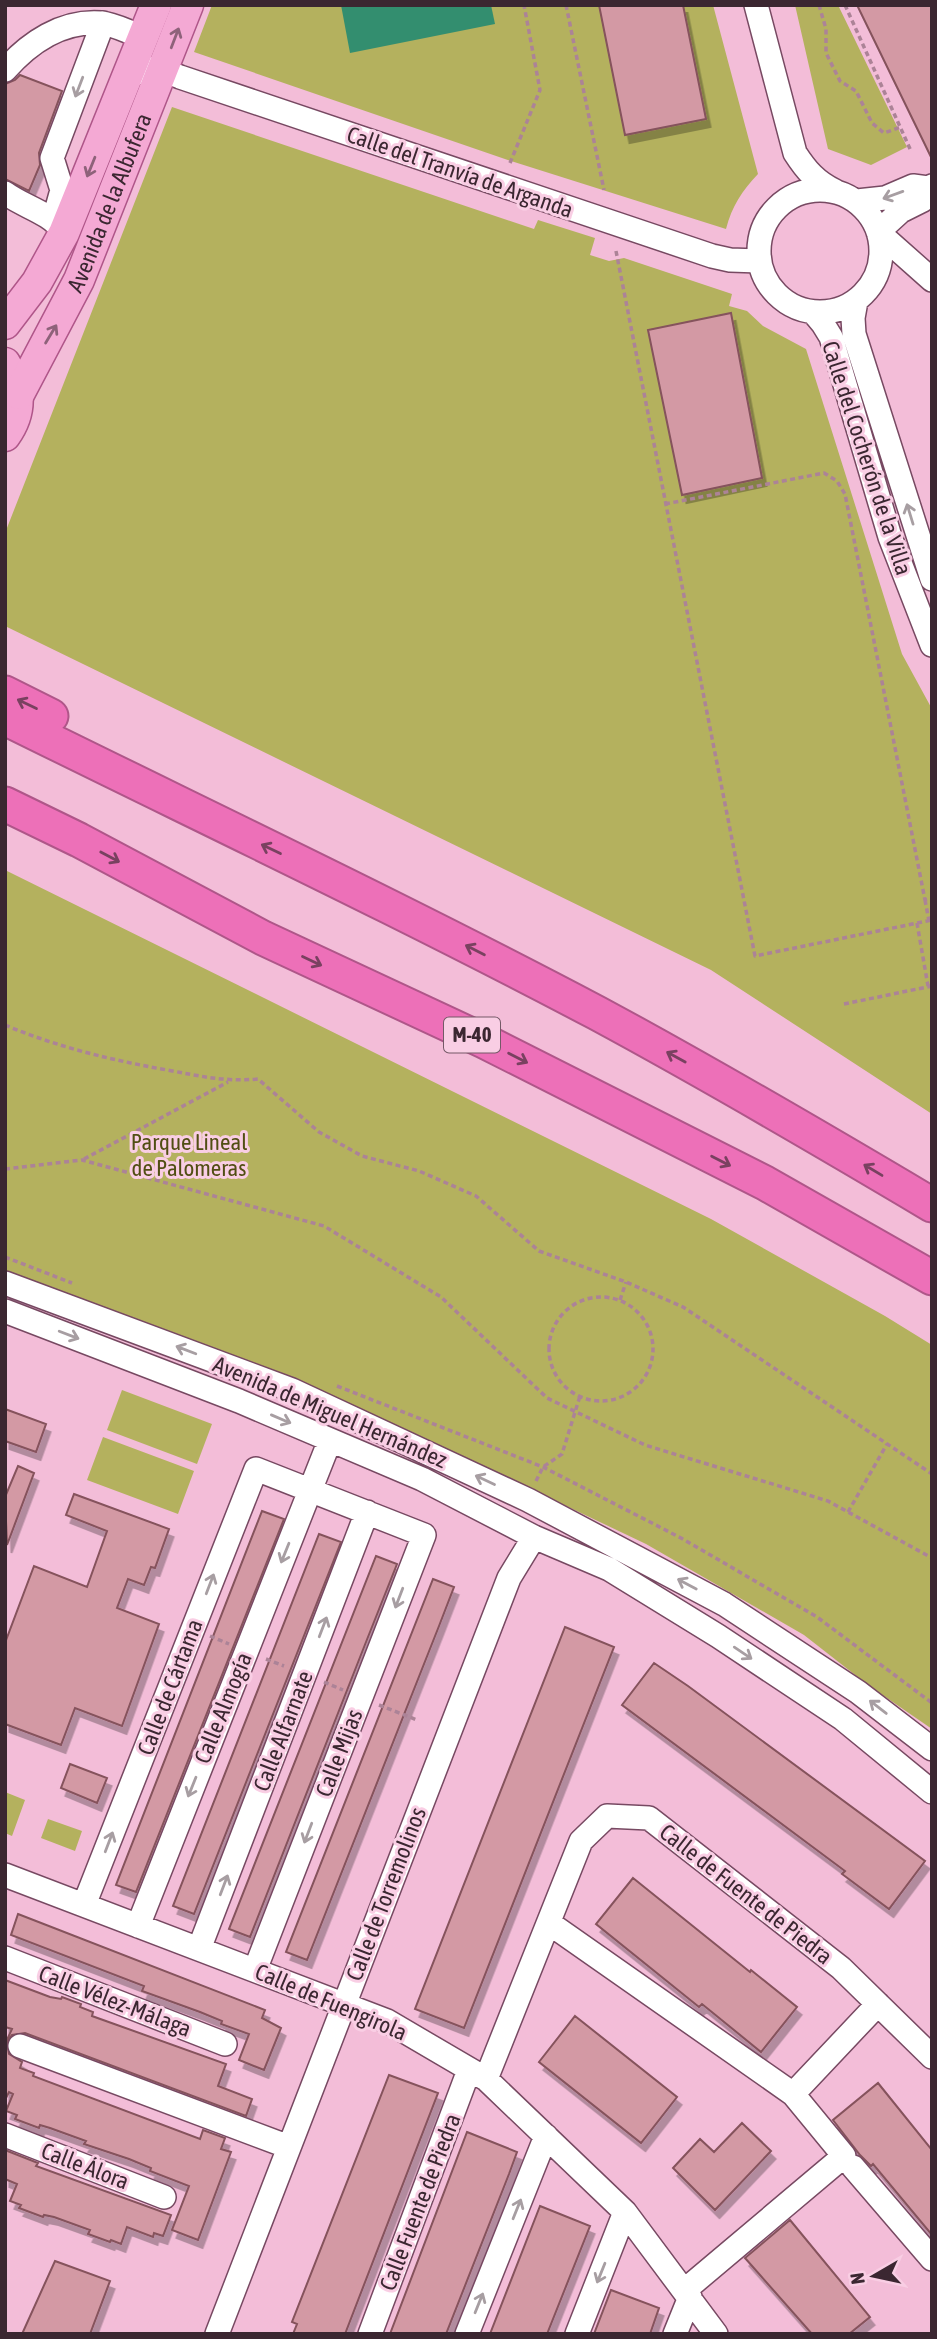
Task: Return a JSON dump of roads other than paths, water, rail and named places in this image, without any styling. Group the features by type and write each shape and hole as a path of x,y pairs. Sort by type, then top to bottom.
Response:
{"highway":[{"path":"5,693 47,713 164,797"},
{"path":"5,718 447,936 598,1014 789,1120 932,1205"},
{"name":"M-40","path":"5,807 79,840 263,938 484,1041 765,1183 932,1278"}],"main road":[{"name":"Avenida de la Albufera","path":"5,324 37,282 156,5"},
{"name":"Avenida de la Albufera","path":"5,436 13,425 18,410 19,394 79,280 188,5"},
{"path":"5,363 15,378 19,394"}],"street":[{"path":"756,5 795,153 808,173 824,186 848,197 866,210 878,232 881,249 879,269 870,287 856,301 843,308 813,312 794,307 778,296 766,280 759,261 759,240 766,220 786,200 818,189 848,197 885,198 913,186 930,187 923,200 901,211 878,232"},
{"path":"5,70 19,55 49,34 74,26 103,23 143,37"},
{"path":"5,193 59,226 62,190 52,158 103,23"},
{"path":"125,81 137,71 148,68 163,70"},
{"name":"Calle del Tranvía de Arganda","path":"163,70 180,78 712,256 759,261"},
{"path":"786,200 790,181 785,137 787,126"},
{"path":"878,232 932,280"},
{"name":"Calle del Cocherón de la Villa","path":"856,301 854,334 932,579"},
{"name":"Calle del Cocherón de la Villa","path":"813,312 831,337 890,537 932,645"},
{"name":"Avenida de Miguel Hernández","path":"5,1283 292,1390 528,1500 724,1604 858,1692 932,1749"},
{"name":"Avenida de Miguel Hernández","path":"5,1311 239,1401 422,1479 534,1537 609,1569 718,1636 843,1719 932,1792"},
{"name":"Calle Almogía","path":"138,1926 330,1440"},
{"name":"Calle de Cártama","path":"84,1905 256,1469 310,1490"},
{"path":"310,1490 367,1512"},
{"name":"Calle Mijas","path":"255,1970 424,1535 367,1512"},
{"name":"Calle Alfarnate","path":"199,1949 367,1512"},
{"name":"Avenida de Miguel Hernández","path":"534,1537 557,1528 593,1548 645,1562"},
{"name":"Calle de Torremolinos","path":"217,2334 509,1578 534,1537"},
{"name":"Calle de Fuente de Piedra","path":"478,2074 549,1923 581,1841 607,1816 649,1818 841,1968 932,2057"},
{"name":"Calle de Fuengirola","path":"5,1875 387,2021 478,2074 625,2212 716,2334"},
{"path":"549,1923 793,2094 844,2156 687,2294 676,2334"},
{"name":"Calle Vélez-Málaga","path":"5,1958 225,2044"},
{"path":"793,2094 877,2004"},
{"path":"20,2046 289,2147"},
{"name":"Calle Fuente de Piedra","path":"370,2334 478,2074"},
{"name":"Calle Álora","path":"5,2135 164,2197"},
{"path":"467,2334 546,2136"},
{"path":"853,2167 932,2259"},
{"path":"577,2334 625,2212"}],"park label":[{"name":"Parque Lineal de Palomeras","path":"189,1155"}]}
